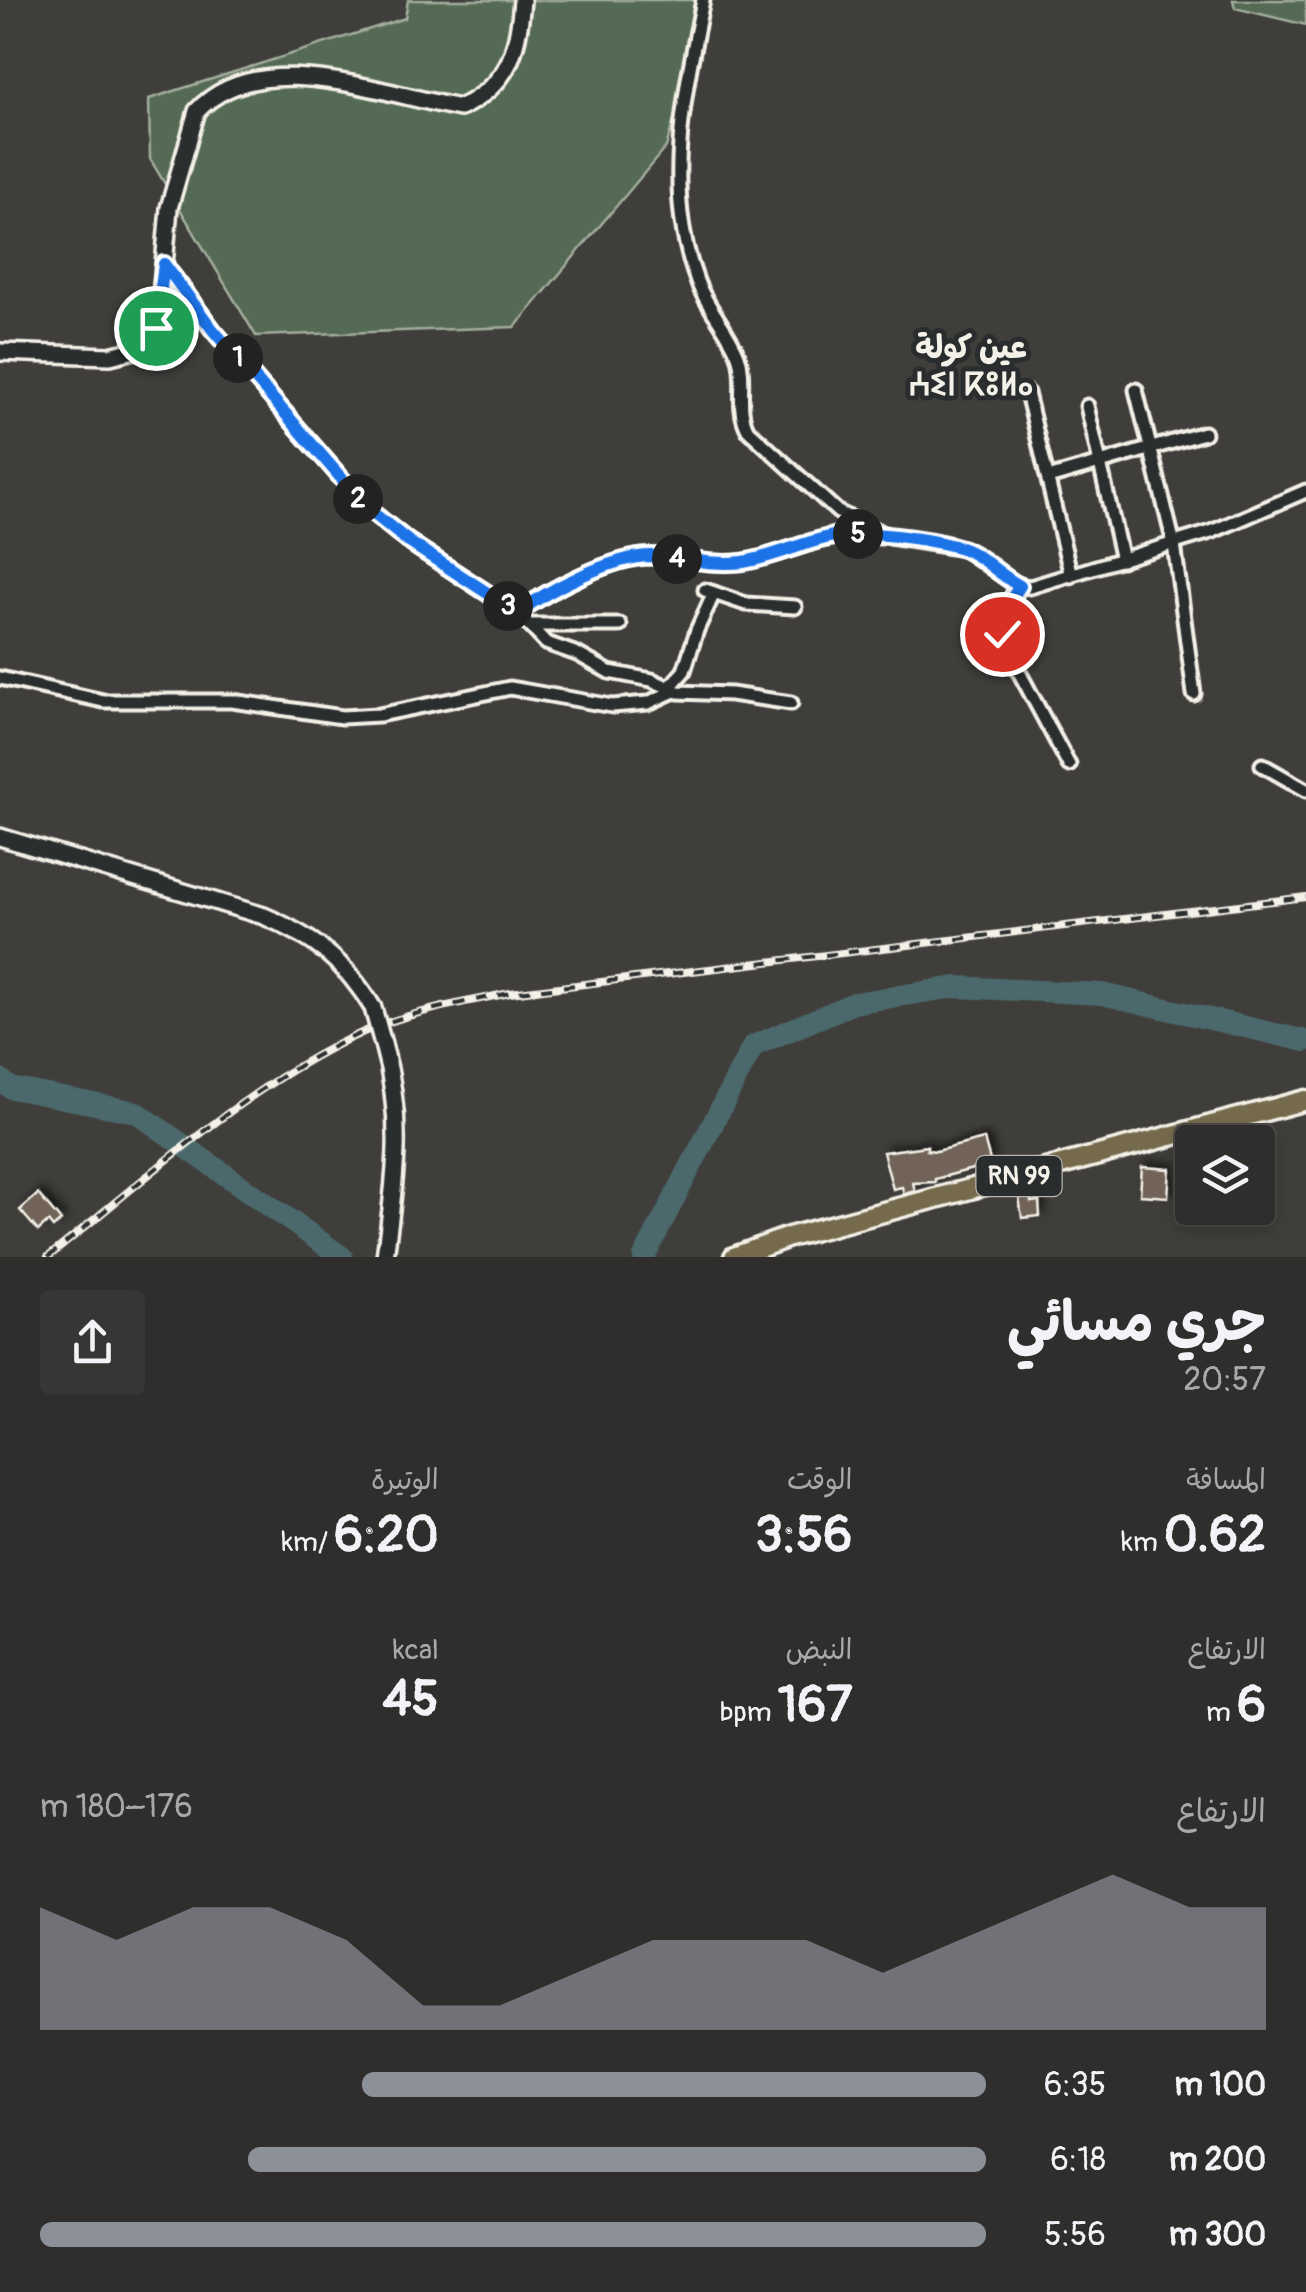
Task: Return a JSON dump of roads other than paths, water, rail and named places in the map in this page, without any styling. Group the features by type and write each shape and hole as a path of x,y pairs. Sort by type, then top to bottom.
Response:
{"main road":[{"path":"0,352 92,357 134,350 148,339 156,328 170,208 197,112 207,101 251,83 320,77 460,108 481,98 500,80 512,58 522,0"},
{"path":"0,838 264,916 301,932 354,977 373,1008 398,1107 385,1257"},
{"name":"RN 99","path":"734,1257 789,1237 1306,1100"}],"street":[{"path":"703,0 680,115 680,190 695,276 712,314 735,349 742,370 744,424 752,436 772,449 831,507 890,537"},
{"path":"164,264 213,330 368,509 409,542 518,613 551,646 577,654 609,672 652,680 672,689 791,703"},
{"path":"1136,390 1174,544 1194,694"},
{"path":"1027,393 1071,576"},
{"path":"1087,406 1122,560"},
{"path":"1048,478 1204,433"},
{"path":"518,613 626,559 648,556 712,564 739,562 841,534 964,549 1020,586 1036,586 1174,544 1306,491"},
{"path":"1020,586 1004,610 1003,642 1069,765"},
{"path":"0,678 103,701 232,701 342,717 379,714 510,688 612,706 648,702 672,689 684,670 710,592 762,607 795,607"},
{"path":"529,625 620,625"},
{"path":"1262,765 1306,790"}],"waterway":[{"path":"644,1257 753,1046 854,1003 956,987 1102,994 1306,1041"},
{"path":"0,1080 11,1088 136,1112 342,1257"}],"railway":[{"path":"48,1257 248,1099 334,1046 410,1015 510,993 1306,897"}],"district":[{"name":"عين كولة ⵄⵉⵏ ⴽⵓⵍⴰ","path":"971,366"}]}
